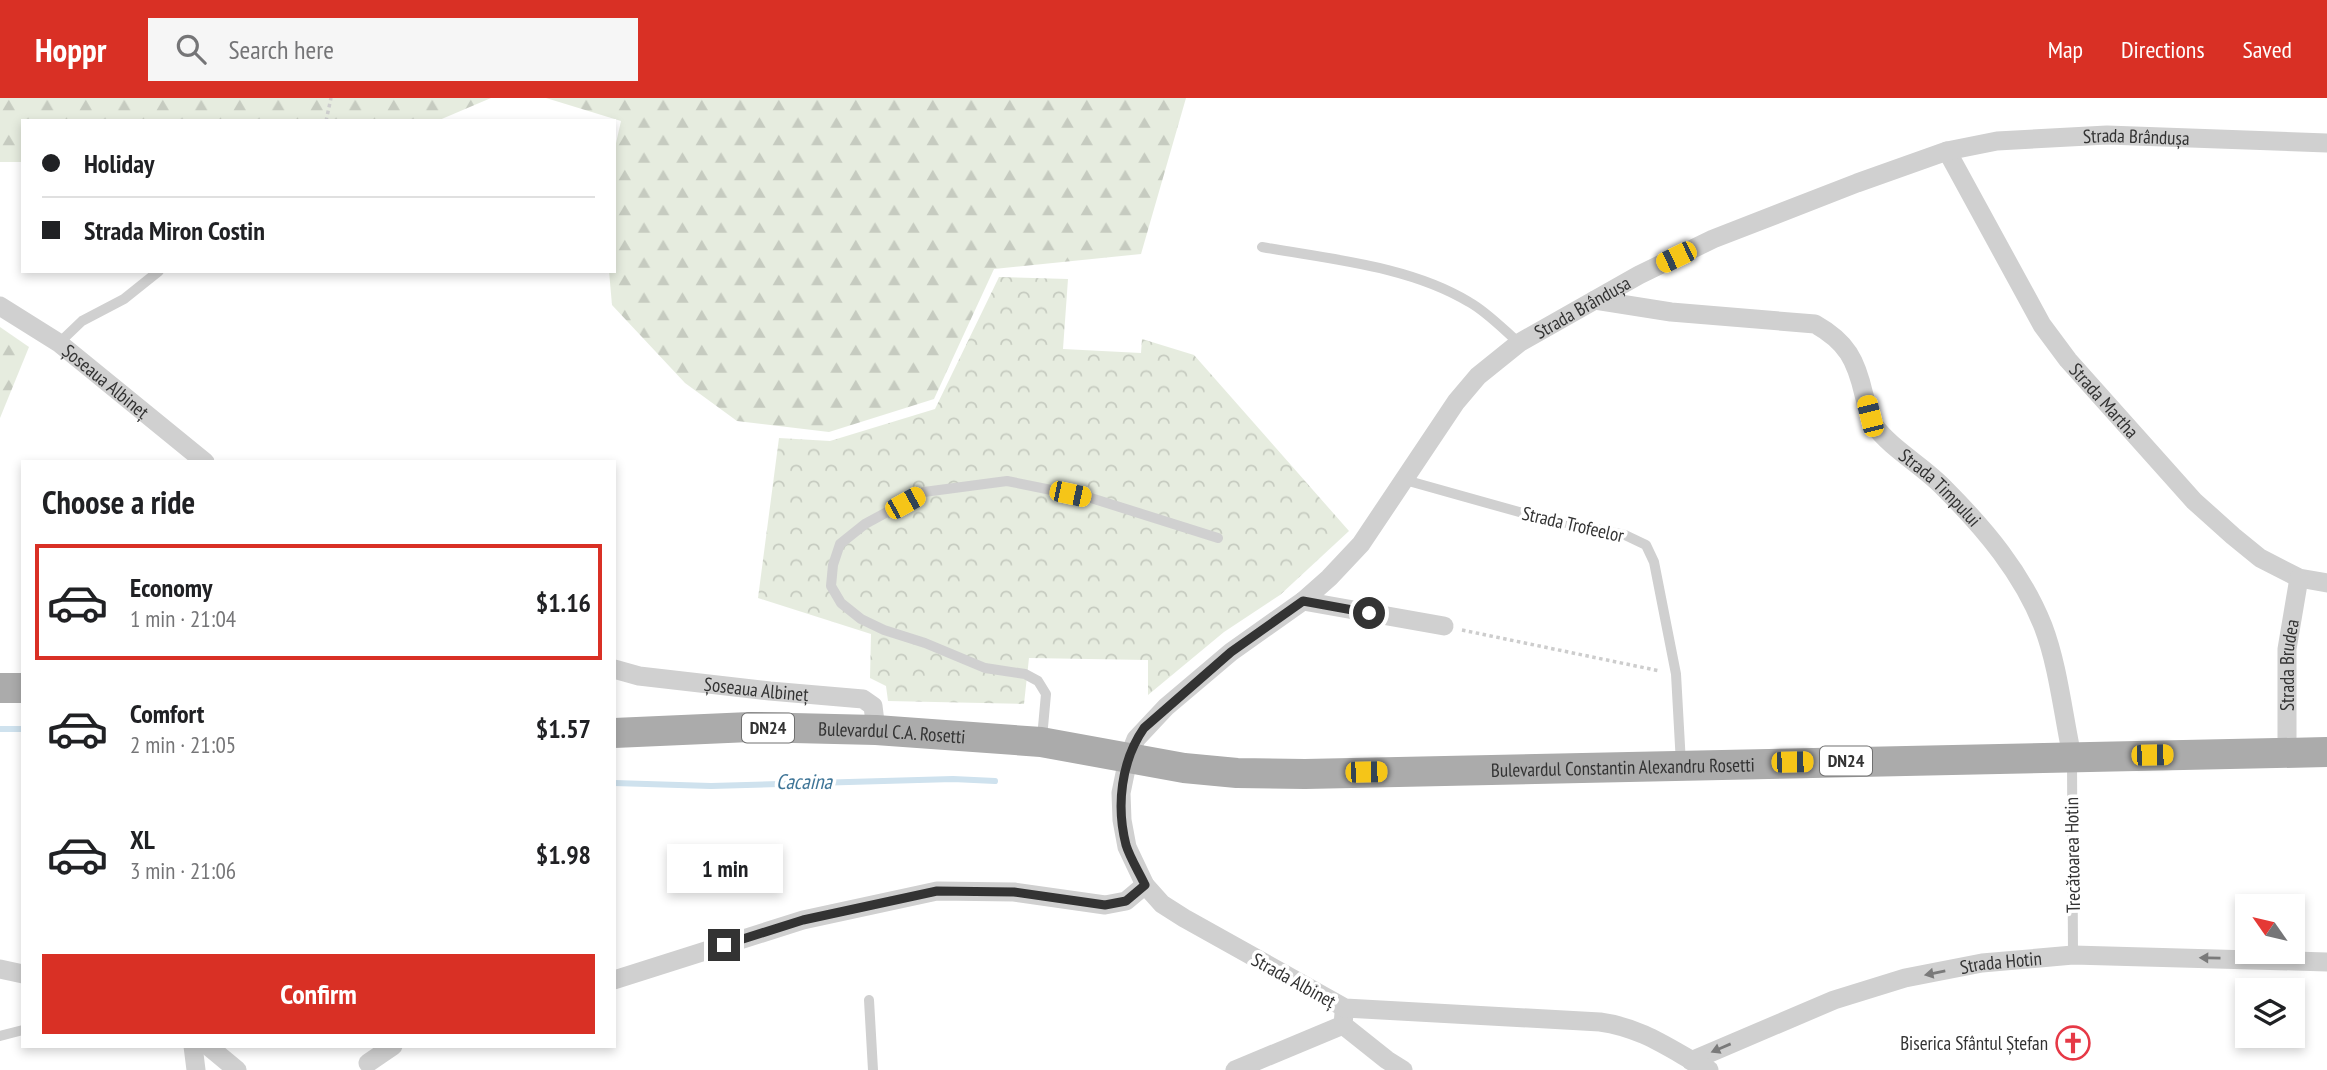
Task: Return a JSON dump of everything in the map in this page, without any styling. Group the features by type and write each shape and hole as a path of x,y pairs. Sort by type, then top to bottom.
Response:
{"main road":[{"path":"0,688 21,688"},
{"name":"Bulevardul C.A. Rosetti","path":"616,733 750,727 876,730 1041,742 1128,760"},
{"name":"Bulevardul Constantin Alexandru Rosetti","path":"1128,760 1237,773 1306,774 2327,752"}],"street":[{"name":"Strada Brândușa","path":"1128,760 1136,739 1166,707 1231,652 1303,601 1361,544 1456,402 1478,376 1519,343 1639,275 1713,239 1857,183 1947,151 1997,141 2107,135 2327,143"},
{"name":"Strada Martha","path":"1947,151 2042,325 2068,360 2194,501 2260,558 2299,578 2327,583"},
{"name":"Strada Timpului","path":"1595,300 1671,312 1815,324 1827,331 1856,364 1870,416 1879,431 1944,487 2006,559 2022,582 2050,648 2071,756"},
{"name":"Șoseaua Albineț","path":"0,306 59,343 203,460"},
{"name":"Strada Brudea","path":"2287,753 2287,649 2299,578"},
{"path":"1303,601 1444,626"},
{"name":"Șoseaua Albineț","path":"616,670 639,676 863,699 873,706 876,730"},
{"name":"Strada Albineț","path":"1128,760 1121,793 1122,820 1127,847 1145,885 1162,904 1344,1017 1600,1022 1624,1025 1709,1070"},
{"path":"616,979 803,920 937,891 1014,892 1105,905 1126,901 1145,885"},
{"name":"Strada Hotin","path":"1691,1061 1834,1000 1905,978 1983,964 2073,955 2327,962"},
{"path":"0,969 21,974"},
{"path":"1239,1069 1344,1017 1387,1060 1403,1070"},
{"path":"193,1048 196,1070"},
{"path":"210,1048 237,1070"},
{"path":"367,1060 389,1048"}],"lane":[{"path":"1262,247 1367,265 1431,284 1470,302 1519,343"},
{"path":"59,343 82,321 124,299 156,273"},
{"name":"Strada Trofeelor","path":"1405,480 1536,517 1625,536 1646,545 1654,562 1676,674 1681,764"},
{"path":"1041,742 1046,694 1038,681 1025,674 985,668 925,643 884,631 861,619 841,603 831,586 832,565 840,544 866,524 924,492 1007,481 1091,498 1217,538"},
{"name":"Trecătoarea Hotin","path":"2071,756 2073,955"},
{"path":"869,1000 873,1070"},
{"path":"0,1037 21,1031"}],"path":[{"path":"326,119 331,98"},
{"path":"1444,626 1676,674"}],"green space":[{"path":"0,98 491,98 442,119 21,119 21,162 0,162"},
{"path":"546,98 1186,98 1141,254 994,269 934,399 829,432 737,421 685,383 612,305 609,273 616,273 616,143 621,121"},
{"path":"999,277 1068,279 1063,349 1141,353 1142,339 1194,355 1349,531 1280,595 1224,632 1148,695 1148,660 1029,658 1024,704 888,701 886,686 870,678 871,634 758,598 779,438 830,441 935,409"},
{"path":"0,327 29,347 0,418"}],"waterway":[{"name":"Cacaina","path":"0,729 21,729"},
{"name":"Cacaina","path":"616,783 711,786 953,779 995,781"}],"place":[{"name":"Biserica Sfântul Ștefan","path":"2073,1043"}],"route":[{"path":"724,945 803,920 937,891 1014,892 1105,905 1126,901 1145,885 1127,847 1121,793 1128,760 1136,739 1144,728 1231,652 1303,601 1369,613"}]}
